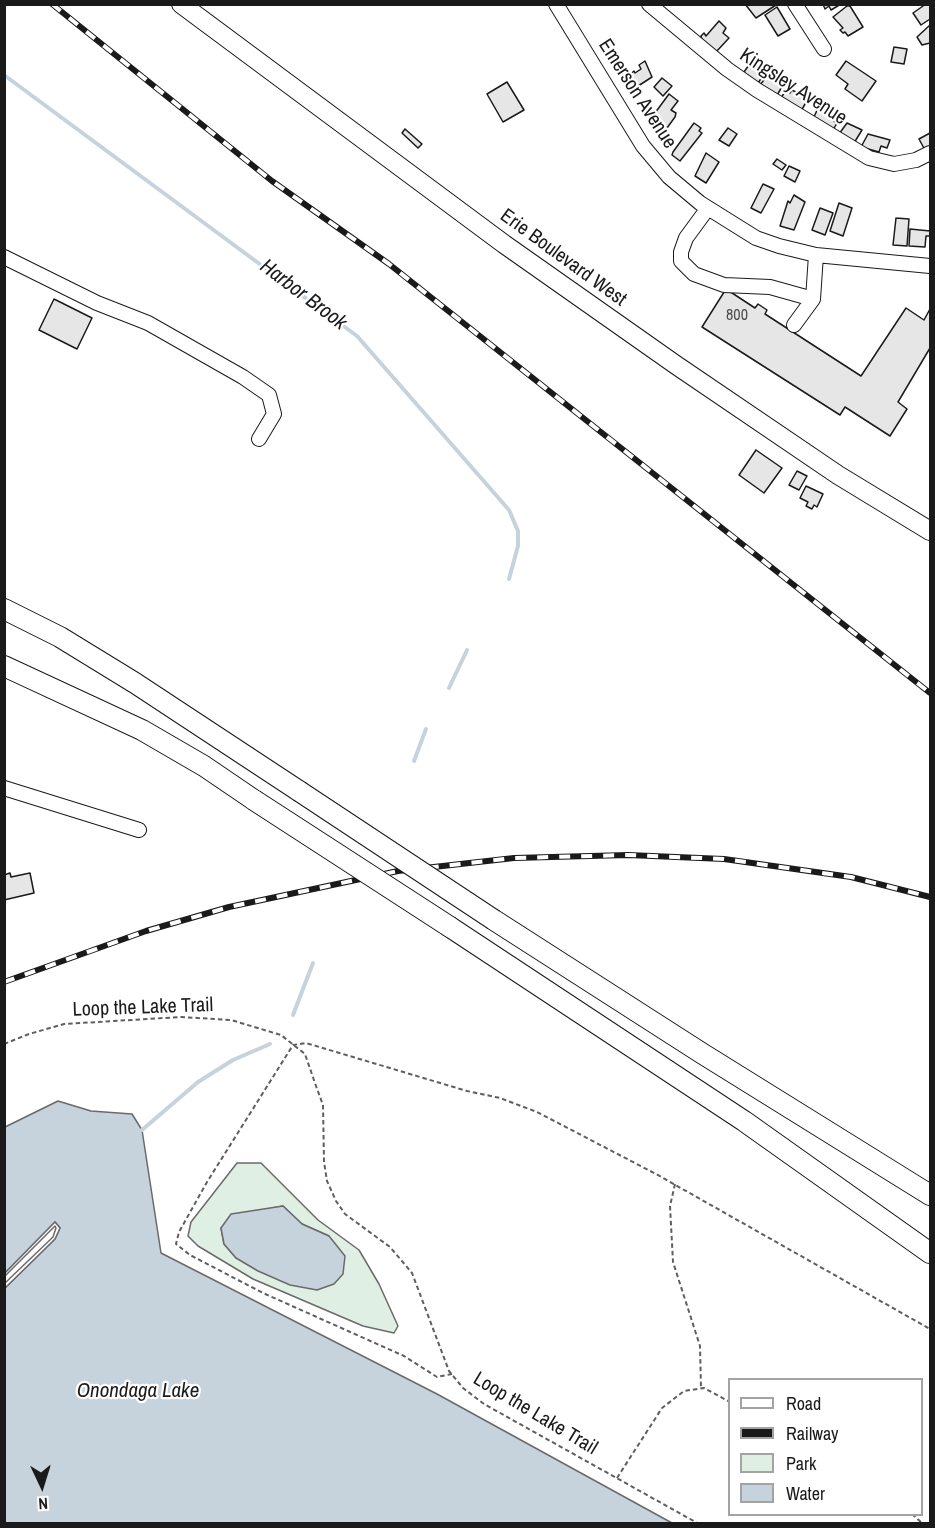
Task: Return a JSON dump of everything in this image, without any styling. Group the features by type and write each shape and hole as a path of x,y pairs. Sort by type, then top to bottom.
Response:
{"highway":[{"path":"4,609 60,637 135,683 494,920 703,1054 930,1195"},
{"path":"4,666 142,730 204,766 744,1121 930,1252"},
{"path":"4,672 51,686"},
{"path":"856,1148 930,1182"}],"main road":[{"name":"Erie Boulevard West","path":"185,6 504,244 676,366 838,475 930,531"}],"street":[{"name":"Emerson Avenue","path":"556,4 643,146 669,177 708,208 756,238 816,255 930,266"},
{"name":"Kingsley Avenue","path":"649,4 742,79 869,158 894,164 916,160 930,153"},
{"path":"795,4 824,49"},
{"path":"708,208 686,238 681,252 681,261 694,274 724,285 770,287 813,299"},
{"path":"794,325 813,299 816,255"},
{"path":"4,257 96,303 148,323 243,377 269,395 274,414 259,439"},
{"path":"4,788 139,830"}],"path":[{"name":"Loop the Lake Trail","path":"4,1044 64,1024 99,1020 207,1017 231,1020 281,1035 305,1054 323,1106 324,1162 327,1181 336,1201 345,1214 390,1247 412,1273 452,1374 464,1388 484,1404 699,1524"},
{"path":"452,1374 437,1377 404,1356 263,1293 190,1255 176,1244 179,1232 207,1182 293,1045 306,1042 467,1091 501,1098 537,1112 675,1184 930,1329"},
{"path":"675,1184 670,1206 674,1262 700,1346 701,1389"},
{"path":"617,1478 662,1408 684,1391 701,1389 728,1402"}],"green space":[{"path":"237,1163 261,1163 318,1220 359,1250 379,1284 398,1326 394,1333 363,1326 253,1279 198,1246 188,1236 191,1222","holes":["283,1206 302,1224 329,1236 236,1258 224,1244 221,1228 263,1210"]}],"water":[{"name":"Onondaga Lake","path":"58,1101 91,1111 132,1114 142,1130 161,1253 437,1394 672,1523 5,1523 5,1288 55,1239 60,1228 55,1222 5,1273 5,1127"},
{"path":"283,1206 302,1224 329,1236 345,1256 343,1274 334,1284 317,1290 290,1285 236,1258 224,1244 221,1228 231,1214"}],"pier":[{"path":"55,1222 60,1228 55,1239 5,1288 4,1284 53,1237 55,1226 5,1276 5,1273"}],"building":[{"path":"745,4 775,4 776,5 756,18"},
{"path":"823,4 841,4 831,10 829,6 825,9"},
{"path":"926,4 930,4 930,19 921,25 913,13"},
{"path":"850,6 863,27 848,36 840,30 843,28 833,17"},
{"path":"777,7 790,29 778,36 765,15"},
{"path":"719,21 726,28 723,33 729,38 716,52 702,40 701,36 704,33 706,36"},
{"path":"930,25 930,43 922,45 917,37"},
{"path":"894,47 907,49 904,64 891,62"},
{"path":"753,59 758,62 755,66 765,72 757,85 742,75"},
{"path":"645,61 652,77 632,90 625,79 634,71 635,73 641,69 639,65"},
{"path":"846,61 876,81 862,101 845,89 848,84 836,75"},
{"path":"768,75 783,85 776,97 759,86"},
{"path":"662,78 672,86 663,96 654,87"},
{"path":"507,82 524,110 503,122 487,94"},
{"path":"786,90 790,93 792,90 808,99 801,111 781,98"},
{"path":"669,94 678,101 671,110 676,113 675,117 667,128 652,117"},
{"path":"819,106 835,114 832,120 837,123 833,130 813,119"},
{"path":"694,123 701,128 699,131 702,133 680,161 672,155 673,152"},
{"path":"847,123 862,130 854,143 839,134"},
{"path":"728,128 737,134 729,146 719,140"},
{"path":"405,129 422,144 418,148 402,133"},
{"path":"930,133 930,149 926,152 919,139"},
{"path":"868,134 890,140 887,148 881,146 879,152 861,147"},
{"path":"706,153 719,162 706,183 695,176"},
{"path":"777,159 786,165 782,170 773,164"},
{"path":"789,166 800,171 795,182 784,176"},
{"path":"763,184 774,189 761,213 751,208"},
{"path":"794,195 805,202 794,230 780,226 788,201 790,203"},
{"path":"839,203 852,208 843,236 830,231"},
{"path":"820,208 833,213 825,235 812,230"},
{"path":"896,218 909,219 907,246 893,245"},
{"path":"910,229 930,231 930,236 926,236 925,247 909,246"},
{"path":"726,289 755,308 758,304 767,310 765,314 861,376 906,308 924,320 930,309 930,348 898,402 907,409 890,436 845,407 840,415 702,327"},
{"path":"54,299 92,318 77,349 39,330"},
{"path":"756,450 782,468 764,493 739,475"},
{"path":"797,471 807,476 799,490 789,485"},
{"path":"806,486 823,494 817,507 814,505 812,509 806,506 808,502 800,498"},
{"path":"10,873 11,877 30,873 34,893 4,900 4,875"}],"waterway":[{"name":"Harbor Brook","path":"4,75 357,336 509,510 518,531 518,546 509,579"},
{"name":"Harbor Brook","path":"449,688 467,650"},
{"name":"Harbor Brook","path":"414,761 426,729"},
{"name":"Harbor Brook","path":"293,1015 313,963"},
{"name":"Harbor Brook","path":"142,1130 198,1082 233,1060 270,1044"}],"railway":[{"path":"52,4 272,181 389,264 930,693"},
{"path":"4,982 146,931 229,907 398,871 514,858 628,855 724,859 851,877 930,897"}]}
